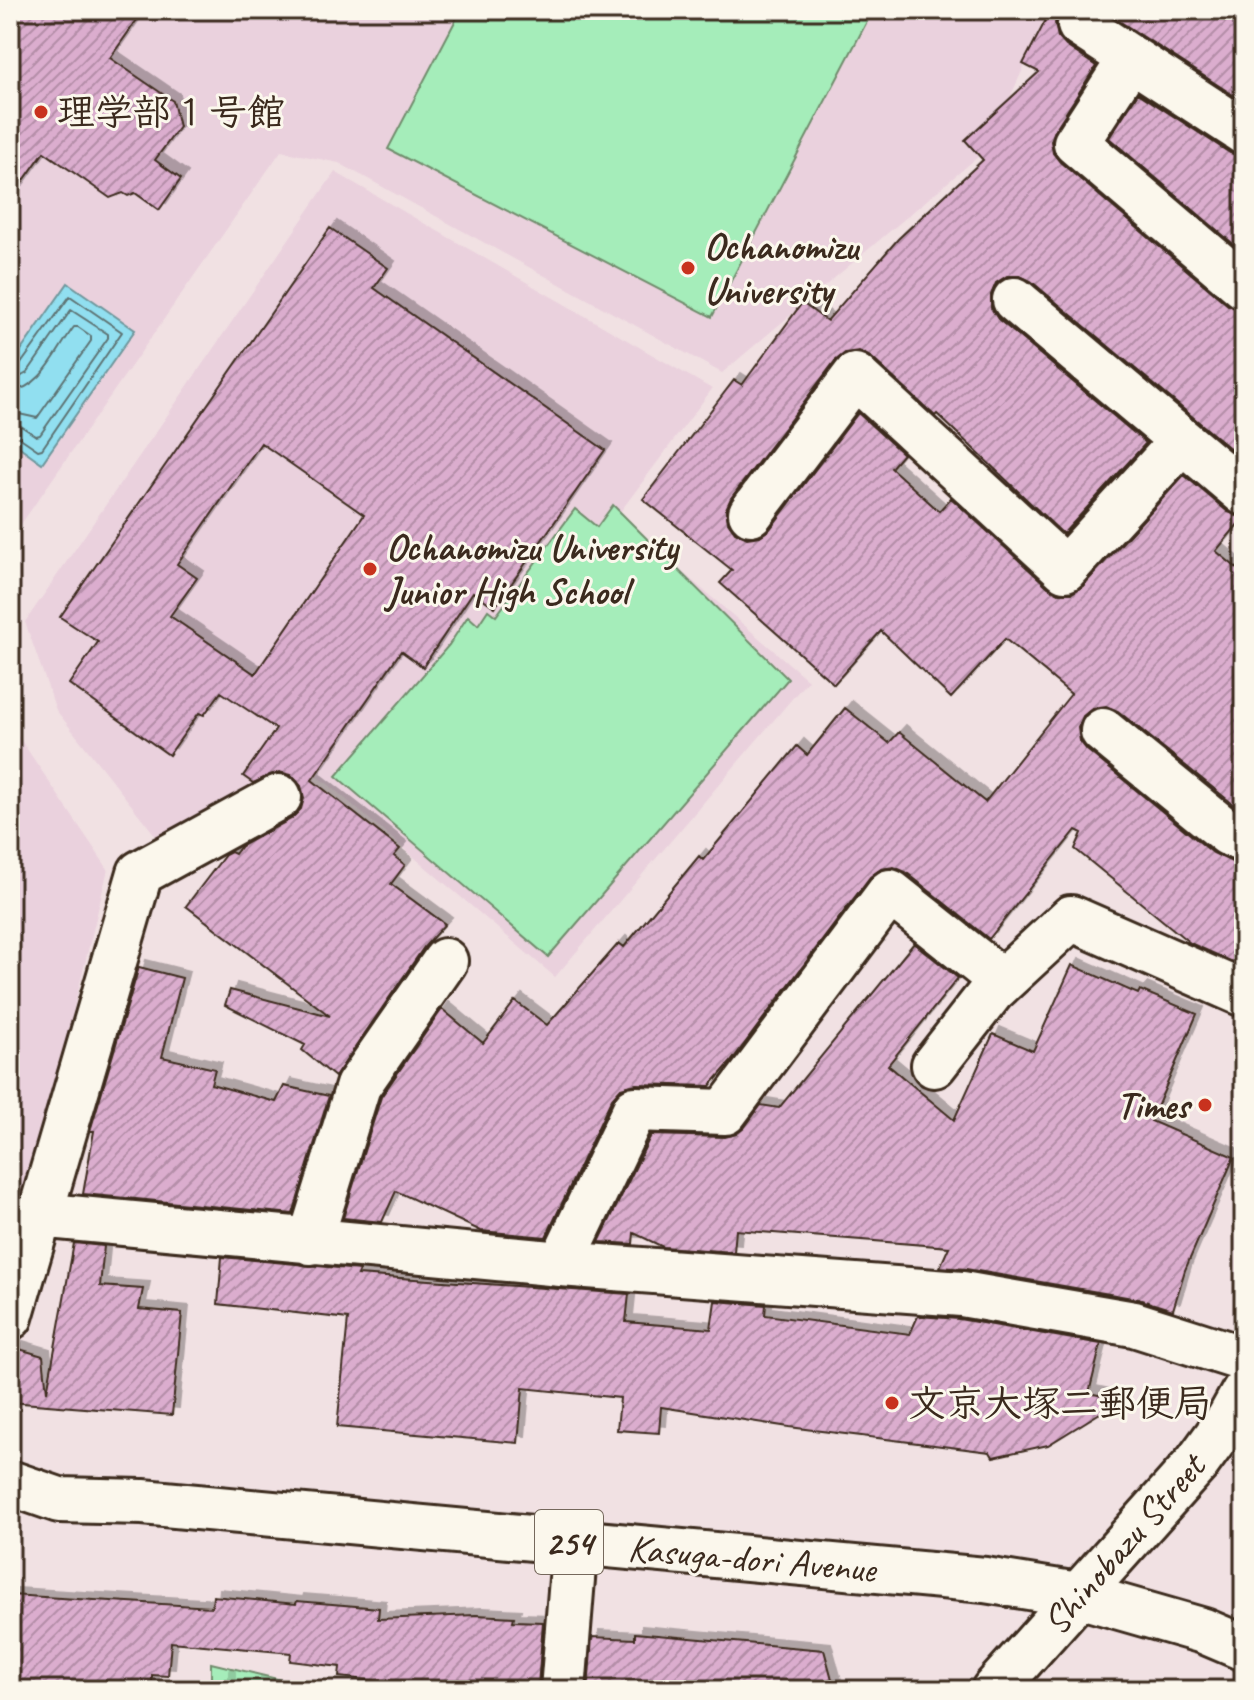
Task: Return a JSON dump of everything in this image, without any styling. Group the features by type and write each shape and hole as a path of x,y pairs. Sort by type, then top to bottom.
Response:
{"main road":[{"path":"1090,10 1080,25 1244,132"},
{"path":"1131,58 1076,143 1244,286"},
{"path":"1015,300 1244,493"},
{"path":"751,513 855,376 1065,569 1181,442"},
{"path":"1103,731 1228,833 1244,840"},
{"path":"10,1317 140,873 279,797"},
{"path":"561,1264 635,1109 725,1112 890,892 1002,981"},
{"path":"934,1065 1002,981 1071,918 1244,994"},
{"path":"310,1242 358,1086 445,961"},
{"path":"38,1215 561,1264 962,1294 1134,1324 1244,1359"},
{"name":"Shinobazu Street","path":"994,1690 1197,1463 1244,1392"},
{"name":"Kasuga-dori Avenue","path":"10,1483 59,1500 143,1502 970,1578 1078,1595 1204,1631 1244,1648"},
{"name":"Kasuga-dori Avenue","path":"10,1515 59,1500"},
{"path":"563,1690 575,1542"}],"shaded area":[{"name":"Ochanomizu University","path":"10,10 1050,10 986,150 722,373 339,163 281,151 10,540"},
{"name":"Ochanomizu University Junior High School","path":"335,172 712,389 617,516 808,680 555,977 328,784 299,766 163,845 56,710 25,622"},
{"path":"10,724 108,869 10,1269"}],"green space":[{"path":"461,10 873,10 712,317 388,149"},
{"path":"613,505 788,679 548,957 336,776 449,645 468,616 478,625 488,610 496,616 575,509 597,527"},
{"path":"211,1663 323,1690 211,1690"}],"water":[{"path":"68,283 135,330 42,463 10,440 10,366"}],"building":[{"path":"20,10 144,10 110,58 173,101 179,127 155,160 181,179 159,210 135,193 110,198 44,152 10,200 10,24"},
{"path":"1051,10 1060,10 1055,23 1058,37 1096,66 1055,130 1051,141 1053,153 1228,305 1244,310 1244,460 1031,281 1020,276 1007,276 996,283 991,295 991,308 998,319 1146,443 1063,534 937,414 935,416 872,358 859,351 845,353 835,361 731,498 726,509 728,522 735,532 747,538 760,536 770,529 858,413 903,454 891,468 939,511 951,498 1048,587 1059,593 1072,593 1083,586 1184,475 1228,512 1244,517 1216,551 1244,574 1244,813 1118,711 1106,706 1093,708 1083,716 1078,728 1080,741 1087,750 1213,853 1244,865 1244,967 1190,943 1075,849 1082,833 1076,830 989,939 906,872 894,867 881,869 870,877 710,1086 636,1084 621,1088 612,1098 546,1237 481,1231 396,1191 382,1222 343,1218 381,1097 442,1009 483,1043 515,1001 547,1025 619,943 624,947 699,856 703,860 797,746 807,755 845,708 889,743 899,732 985,802 1071,694 1005,639 951,698 881,631 834,684 720,583 732,570 643,499 734,380 742,385 802,303 827,321 898,239 983,160 965,140 1039,72 1023,64"},
{"path":"1115,10 1244,10 1244,102 1113,17"},
{"path":"1138,93 1230,153 1244,157 1244,253 1109,138"},
{"path":"330,228 388,268 374,288 605,450 495,607 473,592 423,667 401,651 312,780 400,849 394,856 405,865 391,884 445,924 424,947 335,1077 302,1050 305,1045 225,1005 230,990 330,1016 186,906 225,855 235,854 241,846 291,819 301,809 304,798 301,786 291,775 279,772 253,783 243,776 276,729 221,692 204,715 199,713 169,755 69,684 98,642 60,617","holes":["261,443 364,515 255,674 170,616 197,578 177,564"]},
{"path":"914,943 958,978 888,1065 954,1120 993,1034 1033,1051 1072,965 1138,994 1140,990 1197,1014 1151,1121 1234,1157 1185,1270 1173,1310 1138,1299 940,1267 949,1247 736,1230 734,1252 663,1247 634,1233 633,1244 599,1242 651,1135 725,1137 744,1128 761,1105 779,1108"},
{"path":"139,967 182,978 162,1057 215,1069 211,1084 276,1102 284,1086 329,1096 293,1214 83,1194 94,1131 90,1131"},
{"path":"74,1243 104,1246 100,1286 143,1289 139,1309 182,1313 172,1415 10,1402 10,1366 16,1348 43,1356 47,1392"},
{"path":"222,1257 360,1270 358,1275 629,1294 626,1322 711,1329 715,1301 766,1305 765,1315 910,1334 918,1316 959,1319 1101,1344 1089,1393 1121,1400 1048,1445 993,1457 990,1452 789,1427 661,1407 659,1433 617,1430 620,1398 523,1388 518,1443 337,1427 348,1319 218,1304"},
{"path":"10,1595 212,1607 213,1596 296,1604 297,1601 379,1608 378,1619 476,1615 514,1617 513,1621 543,1622 538,1686 487,1684 464,1686 464,1690 386,1690 385,1682 339,1677 340,1667 290,1661 291,1653 171,1642 168,1676 152,1675 152,1690 10,1690"},
{"path":"635,1633 824,1650 835,1690 588,1690 592,1637 635,1639"}],"place":[{"name":"理学部１号館","path":"41,112"},
{"name":"Ochanomizu University","path":"688,268"},
{"name":"Ochanomizu University Junior High School","path":"370,569"},
{"name":"Times","path":"1205,1105"},
{"name":"文京大塚二郵便局","path":"892,1403"}]}
